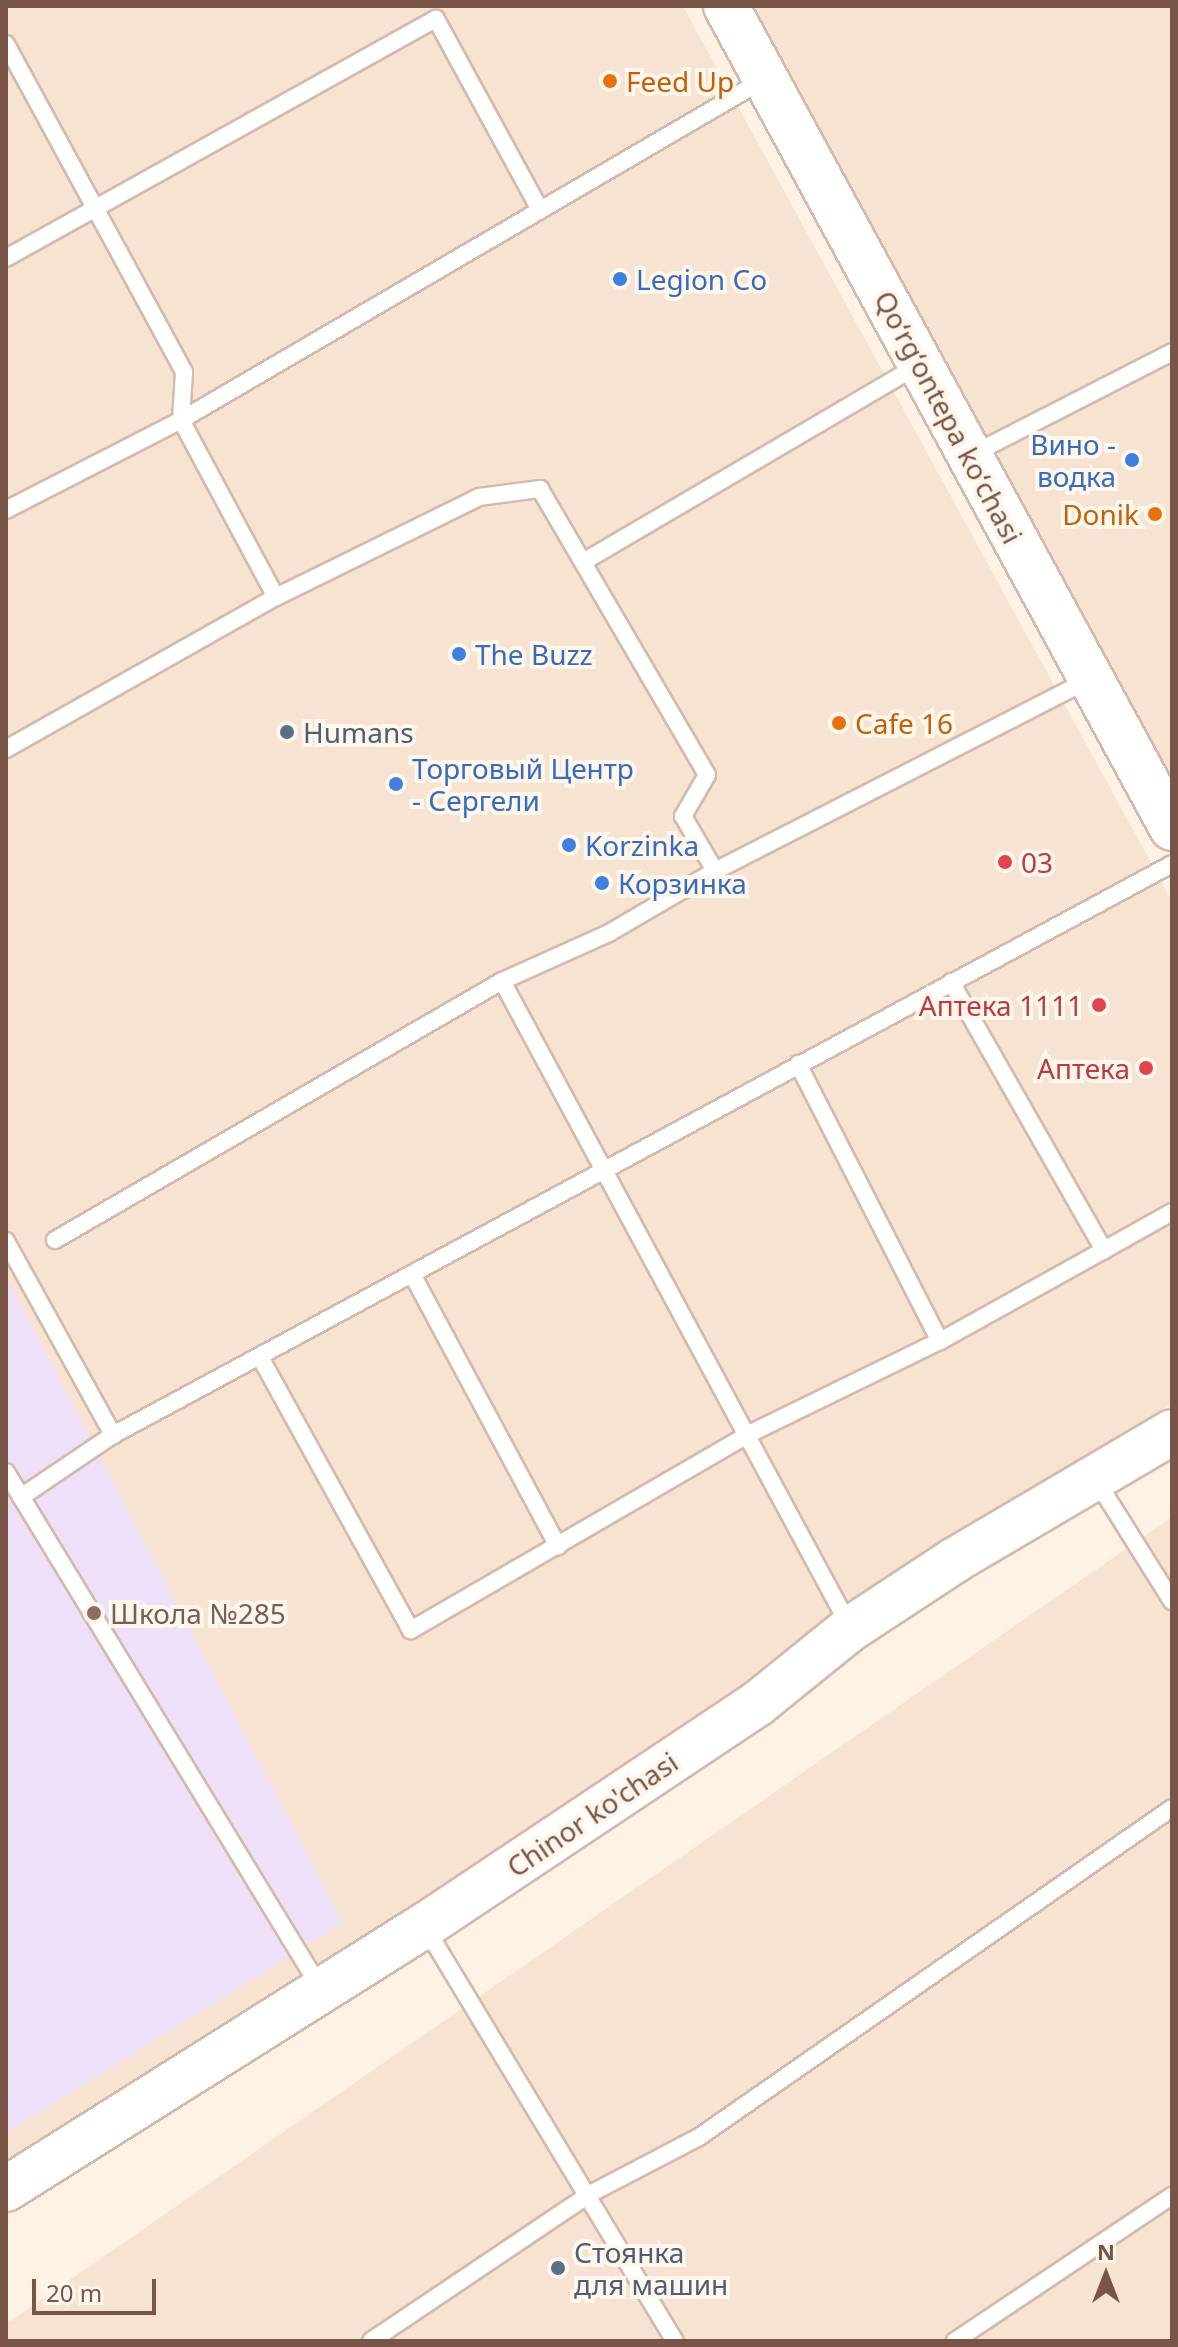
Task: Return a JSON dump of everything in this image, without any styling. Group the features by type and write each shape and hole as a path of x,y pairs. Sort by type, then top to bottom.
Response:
{"street":[{"name":"Qoʻrgʻontepa koʻchasi","path":"726,6 1169,817"},
{"name":"Chinor ko'chasi","path":"6,2189 424,1926 757,1704 850,1629 1172,1432"}],"lane":[{"path":"6,258 97,213 433,12 540,210"},
{"path":"6,44 184,372 181,420 276,597"},
{"path":"6,510 181,420 765,79"},
{"path":"970,456 1172,352"},
{"path":"583,562 920,364"},
{"path":"6,749 276,597 479,497 540,489 707,775 683,816 715,871"},
{"path":"55,1240 502,981 609,933 715,871 1091,679"},
{"path":"21,1497 113,1435 603,1168 1172,864"},
{"path":"502,981 749,1434 850,1629"},
{"path":"951,982 1104,1250"},
{"path":"798,1064 940,1341"},
{"path":"260,1357 411,1630 749,1434 940,1341 1172,1212"},
{"path":"6,1241 113,1435"},
{"path":"412,1274 558,1546"},
{"path":"6,1472 322,1990"},
{"path":"1095,1479 1172,1601"},
{"path":"371,2341 588,2195 699,2137 1172,1808"},
{"path":"424,1926 675,2341"},
{"path":"955,2341 1172,2196"}],"shaded area":[{"path":"6,6 683,6 1172,901 1172,1403 6,2200"},
{"path":"726,6 1172,6 1172,828"},
{"name":"Школа №285","path":"6,1277 343,1923 6,2133"},
{"path":"1172,1517 1172,2341 6,2341 6,2324"}],"place":[{"name":"Feed Up","path":"610,81"},
{"name":"Legion Co","path":"620,279"},
{"name":"Вино - водка","path":"1132,460"},
{"name":"Donik","path":"1155,514"},
{"name":"The Buzz","path":"459,654"},
{"name":"Cafe 16","path":"839,723"},
{"name":"Humans","path":"287,732"},
{"name":"Торговый Центр - Сергели","path":"396,784"},
{"name":"Korzinka","path":"569,845"},
{"name":"03","path":"1005,862"},
{"name":"Корзинка","path":"602,883"},
{"name":"Аптека 1111","path":"1099,1005"},
{"name":"Аптека","path":"1146,1068"},
{"name":"Школа №285","path":"94,1613"},
{"name":"Стоянка для машин","path":"558,2268"}]}
